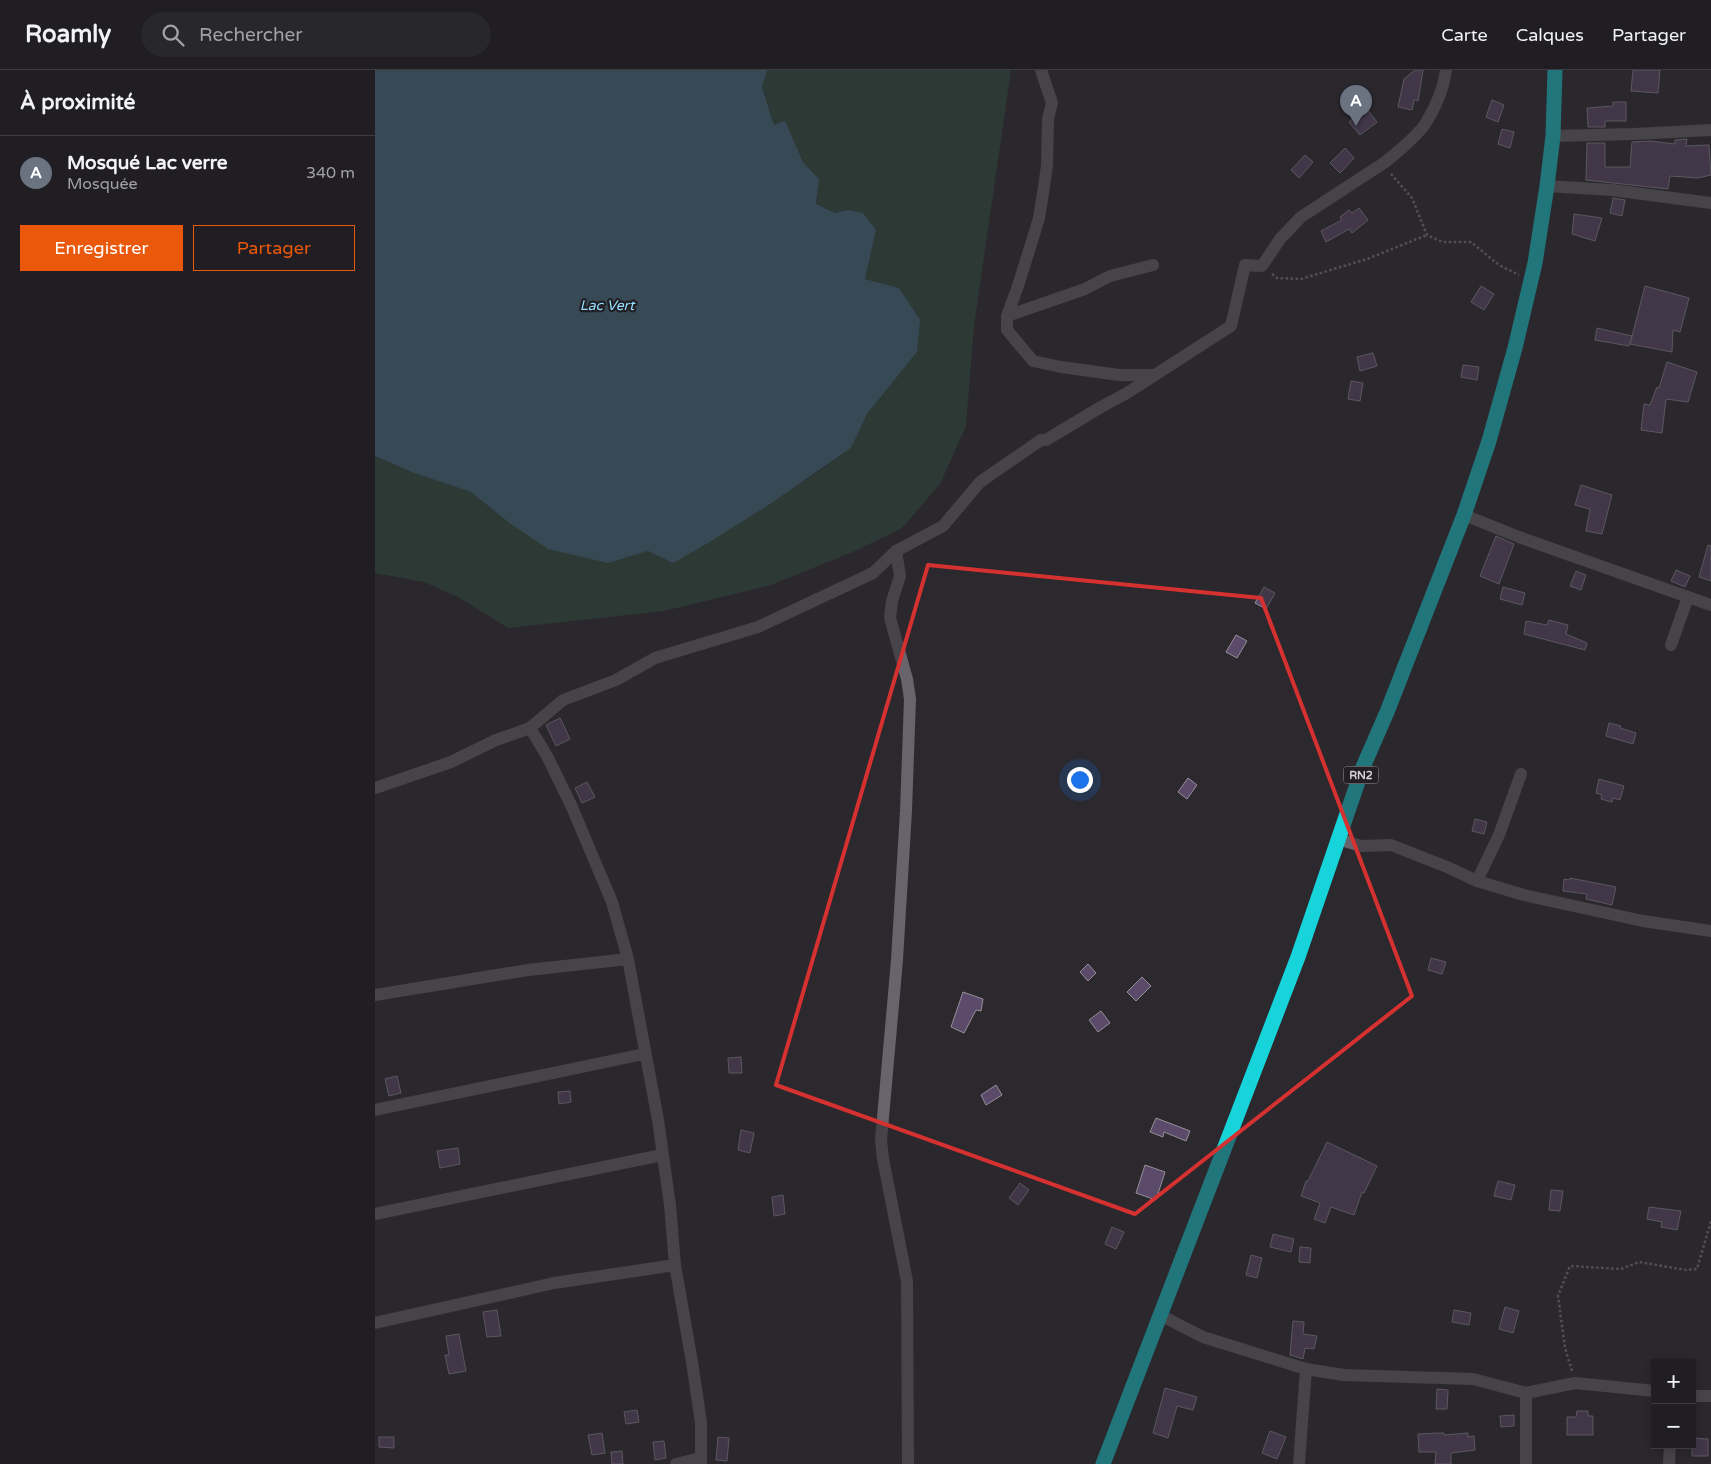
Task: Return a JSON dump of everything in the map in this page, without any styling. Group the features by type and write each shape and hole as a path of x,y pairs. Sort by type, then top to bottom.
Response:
{"highway":[{"name":"RN2","path":"1103,1464 1297,957 1363,768 1387,712 1464,515 1489,441 1532,280 1553,136 1555,70"}],"street":[{"path":"1041,70 1052,104 1049,119 1047,165 1039,218 1007,316 1007,330 1033,361 1119,375 1154,375"},
{"path":"375,788 451,762 496,740 530,728 563,700 616,680 655,658 758,627 873,573 896,551 943,526 987,476 1041,440 1046,440 1127,393 1231,326 1245,265 1262,266 1280,239 1301,217 1383,165 1427,122 1444,84 1446,70"},
{"path":"1553,136 1711,130"},
{"path":"1547,186 1612,190 1711,203"},
{"path":"1007,316 1077,292 1110,276 1153,265"},
{"path":"1464,515 1519,537 1711,605"},
{"path":"896,551 900,576 892,601 890,618 907,679 910,699 906,811 899,920 881,1140 907,1281 908,1464"},
{"path":"1671,645 1688,597"},
{"path":"530,728 547,756 575,814 612,902 628,959 657,1120 670,1205 675,1265 701,1423 701,1461 676,1464"},
{"path":"1477,881 1499,835 1521,774"},
{"path":"1338,839 1361,846 1391,845 1447,866 1477,881 1524,895 1643,921 1711,931"},
{"path":"375,995 528,970 628,959"},
{"path":"375,1110 644,1054"},
{"path":"375,1214 662,1156"},
{"path":"375,1323 554,1283 675,1265"},
{"path":"1160,1315 1203,1337 1306,1369 1344,1375 1473,1379 1526,1393 1575,1383 1651,1391"},
{"path":"1299,1464 1306,1369"},
{"path":"1526,1393 1526,1464"},
{"path":"1696,1396 1711,1396"},
{"path":"1669,1464 1671,1449"}],"path":[{"path":"1383,165 1412,198 1427,235 1443,242 1471,242 1499,265 1532,280"},
{"path":"1262,266 1277,278 1301,279 1367,259 1427,235"},
{"path":"1575,1383 1565,1348 1557,1296 1570,1266 1621,1269 1639,1262 1686,1270 1697,1269 1711,1221"}],"highlighted area":[{"path":"928,565 1261,598 1412,996 1135,1214 776,1085"}],"green space":[{"path":"767,70 1011,70 974,326 966,426 940,484 902,528 855,551 771,585 664,611 508,628 460,598 424,582 375,573 375,456 414,473 471,492 508,522 608,563 648,551 673,563 815,474 851,448 867,414 917,352 899,288 865,279 876,230 848,210 835,213 816,204 819,179 803,162 785,122 774,125 762,86"}],"water":[{"name":"Lac Vert","path":"375,70 767,70 762,87 774,125 785,121 803,162 819,179 816,204 835,213 848,210 863,213 876,230 865,279 899,288 920,320 917,352 867,414 851,448 770,504 673,563 648,551 608,563 548,549 508,522 471,492 414,473 375,456"}],"building":[{"path":"1415,70 1423,70 1418,101 1414,100 1412,110 1398,107 1404,79"},
{"path":"1633,70 1660,70 1658,93 1631,91"},
{"path":"1492,100 1504,105 1498,122 1486,117"},
{"path":"1613,102 1626,102 1626,121 1605,121 1605,127 1588,127 1587,108 1613,106"},
{"path":"1366,108 1377,122 1360,135 1349,122"},
{"path":"1502,129 1514,132 1510,148 1498,144"},
{"path":"1687,139 1686,146 1709,145 1711,175 1698,178 1670,176 1668,189 1586,180 1587,143 1605,143 1605,167 1630,167 1632,142 1650,141 1675,144 1675,140"},
{"path":"1345,148 1354,158 1340,173 1330,163"},
{"path":"1305,155 1313,162 1299,178 1291,170"},
{"path":"1613,198 1625,200 1622,216 1610,213"},
{"path":"1359,208 1368,220 1352,233 1349,229 1326,242 1321,231 1342,220 1340,217 1349,210 1352,213"},
{"path":"1574,214 1602,218 1595,241 1572,234"},
{"path":"1481,286 1494,294 1484,310 1471,302"},
{"path":"1645,286 1689,298 1680,332 1673,330 1672,352 1630,344"},
{"path":"1597,328 1632,336 1629,346 1595,340"},
{"path":"1373,353 1377,366 1360,371 1357,357"},
{"path":"1667,362 1697,372 1688,402 1666,399 1662,433 1641,430 1644,404 1650,405 1657,387 1659,388"},
{"path":"1463,365 1479,367 1477,380 1461,377"},
{"path":"1351,381 1363,383 1360,401 1348,399"},
{"path":"1581,485 1612,495 1602,534 1586,531 1590,509 1575,505"},
{"path":"1496,536 1514,544 1499,584 1480,576"},
{"path":"1708,545 1711,546 1711,581 1699,577"},
{"path":"1676,570 1690,576 1685,587 1671,581"},
{"path":"1576,571 1586,575 1581,590 1570,586"},
{"path":"1264,587 1275,593 1266,609 1255,603"},
{"path":"1503,587 1525,593 1522,605 1500,599"},
{"path":"1549,620 1568,625 1566,634 1587,643 1585,650 1524,634 1526,621 1547,625"},
{"path":"1236,635 1247,641 1237,658 1226,652"},
{"path":"560,718 570,739 556,746 546,725"},
{"path":"1609,723 1636,733 1633,744 1606,736"},
{"path":"1188,778 1197,785 1187,799 1178,792"},
{"path":"1599,779 1624,786 1620,800 1613,798 1612,802 1601,799 1602,795 1596,793"},
{"path":"587,782 595,797 582,803 575,788"},
{"path":"1475,819 1487,822 1484,834 1472,831"},
{"path":"1570,878 1616,887 1612,905 1586,899 1587,894 1563,891 1564,879 1570,880"},
{"path":"1431,958 1446,962 1442,974 1428,970"},
{"path":"1088,964 1096,973 1088,981 1080,972"},
{"path":"1142,977 1151,986 1136,1001 1127,992"},
{"path":"963,992 983,999 981,1011 976,1010 964,1033 951,1027"},
{"path":"1101,1011 1110,1023 1098,1032 1089,1020"},
{"path":"741,1057 742,1073 729,1073 728,1058"},
{"path":"397,1076 401,1093 389,1096 385,1079"},
{"path":"996,1085 1002,1095 986,1105 981,1095"},
{"path":"570,1091 571,1102 559,1104 558,1092"},
{"path":"1156,1118 1190,1131 1186,1141 1164,1132 1163,1137 1150,1132"},
{"path":"741,1130 754,1133 750,1153 738,1150"},
{"path":"1327,1142 1377,1166 1364,1193 1362,1192 1354,1215 1331,1207 1325,1223 1314,1219 1320,1203 1301,1196 1306,1181 1308,1181"},
{"path":"458,1148 460,1164 440,1168 437,1151"},
{"path":"1145,1165 1165,1172 1156,1200 1136,1193"},
{"path":"1498,1181 1515,1185 1511,1200 1494,1196"},
{"path":"1020,1183 1029,1190 1018,1205 1009,1198"},
{"path":"1551,1190 1563,1191 1560,1211 1549,1210"},
{"path":"783,1195 785,1214 774,1216 772,1197"},
{"path":"1649,1207 1681,1211 1677,1230 1661,1227 1662,1222 1647,1219"},
{"path":"1112,1227 1124,1232 1116,1249 1105,1244"},
{"path":"1273,1234 1294,1239 1291,1252 1270,1247"},
{"path":"1300,1247 1311,1248 1310,1263 1299,1262"},
{"path":"1251,1255 1262,1258 1257,1278 1246,1275"},
{"path":"1505,1307 1519,1311 1513,1333 1499,1329"},
{"path":"497,1310 501,1336 487,1337 483,1312"},
{"path":"1454,1310 1471,1313 1469,1325 1452,1322"},
{"path":"1293,1321 1304,1322 1303,1334 1317,1336 1314,1349 1305,1348 1303,1359 1290,1355"},
{"path":"459,1334 466,1371 449,1374 445,1355 449,1355 446,1336"},
{"path":"1165,1388 1197,1397 1193,1410 1177,1406 1168,1438 1153,1433"},
{"path":"1437,1389 1448,1390 1447,1409 1436,1409"},
{"path":"637,1410 639,1422 626,1424 624,1412"},
{"path":"1577,1411 1588,1411 1588,1416 1593,1416 1593,1435 1567,1435 1567,1417 1576,1417"},
{"path":"1514,1415 1514,1426 1501,1427 1500,1416"},
{"path":"1270,1431 1286,1437 1277,1459 1262,1453"},
{"path":"602,1433 605,1453 592,1455 588,1435"},
{"path":"1444,1433 1444,1435 1468,1433 1468,1437 1474,1436 1475,1450 1451,1453 1451,1464 1435,1464 1436,1452 1419,1452 1418,1434"},
{"path":"379,1437 394,1437 394,1448 379,1447"},
{"path":"718,1437 729,1438 727,1461 716,1460"},
{"path":"1696,1438 1708,1439 1708,1456 1692,1456 1692,1449 1696,1449"},
{"path":"664,1441 666,1458 655,1460 653,1442"},
{"path":"622,1451 623,1464 612,1464 611,1452"}],"place":[{"name":"Mosqué Lac verre","path":"1356,126"}]}
